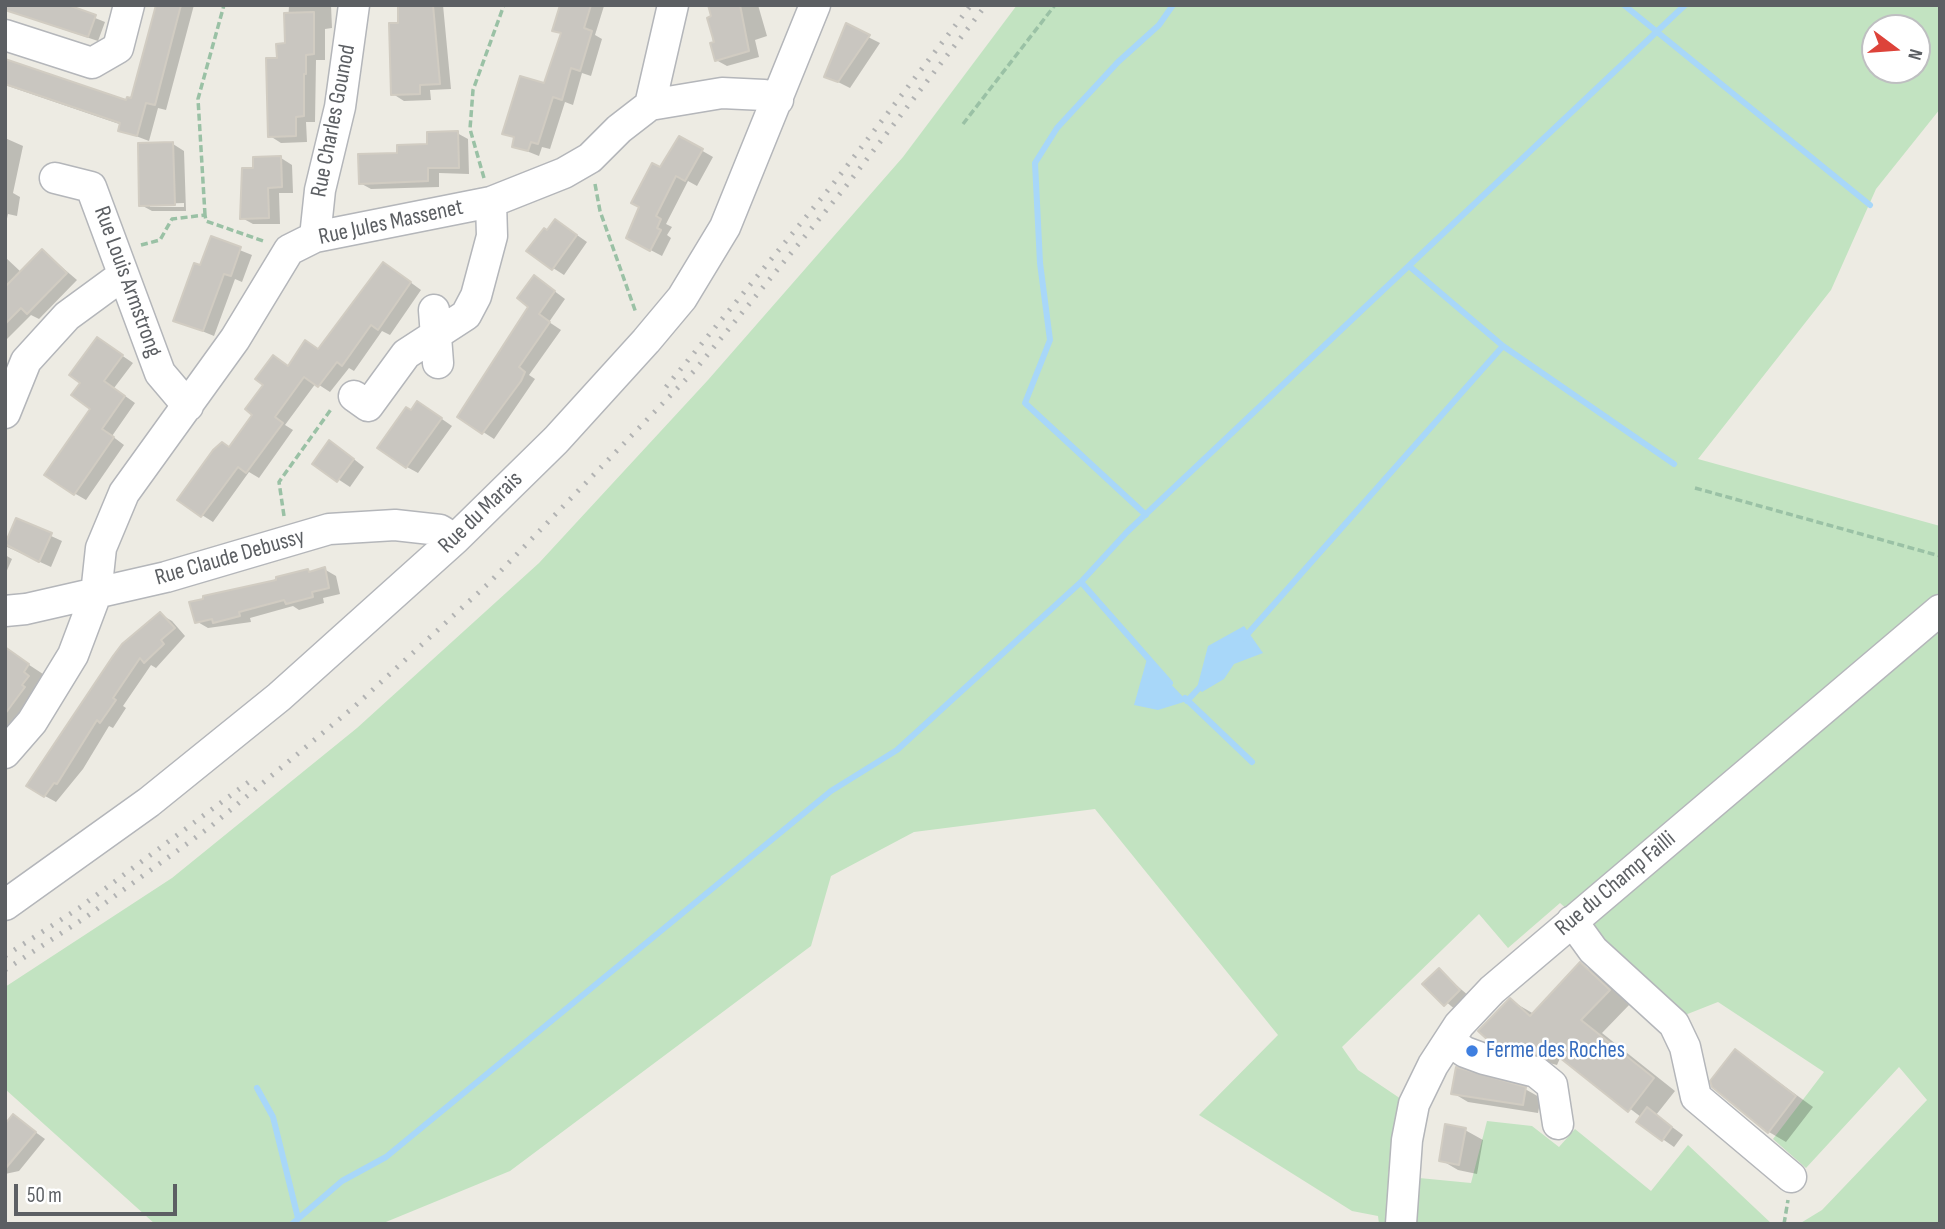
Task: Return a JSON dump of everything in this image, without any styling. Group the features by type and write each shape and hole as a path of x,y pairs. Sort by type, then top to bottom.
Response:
{"street":[{"path":"5,35 92,63 118,48 129,5"},
{"name":"Rue Charles Gounod","path":"302,244 320,190 340,107 354,5"},
{"path":"650,105 673,5"},
{"name":"Rue du Marais","path":"5,905 149,802 279,697 455,539 556,440 646,341 682,298 725,227 815,5"},
{"name":"Rue Jules Massenet","path":"5,753 32,722 73,655 96,594 101,548 124,493 302,244 491,202 564,173 590,158 619,129 650,105 722,93 764,95 778,100"},
{"name":"Rue Louis Armstrong","path":"55,178 91,187 160,373 188,406"},
{"path":"354,396 368,406 406,354 466,315 476,296 492,236 491,202"},
{"path":"5,413 26,361 119,263"},
{"name":"Rue Claude Debussy","path":"5,611 96,594 329,529 395,525 440,530 455,539"},
{"name":"Rue du Champ Failli","path":"1401,1224 1407,1140 1414,1104 1458,1025 1492,990 1940,610"},
{"path":"1572,922 1593,950 1674,1024 1685,1047 1696,1097 1791,1177"},
{"path":"1449,1041 1465,1052 1484,1059 1536,1072 1552,1085 1558,1124"}],"path":[{"path":"224,5 198,99 206,221 302,244"},
{"path":"491,202 470,129 473,90 504,5"},
{"path":"963,124 1055,5"},
{"path":"590,158 600,211 646,341"},
{"path":"119,263 160,240 172,219 205,215"},
{"path":"288,542 279,482 336,401 354,396"},
{"path":"1695,488 1940,556"}],"green space":[{"path":"1017,5 1940,5 1940,109 1876,189 1831,290 1698,459 1940,526 1940,1224 1799,1224 1822,1210 1927,1100 1899,1067 1806,1168 1773,1139 1824,1072 1718,1002 1685,1015 1560,903 1508,948 1479,914 1342,1047 1358,1070 1404,1101 1388,1175 1471,1183 1487,1121 1532,1126 1559,1147 1575,1129 1651,1191 1688,1145 1772,1224 1379,1224 1378,1216 1352,1211 1199,1115 1278,1035 1095,809 914,832 831,876 811,946 510,1171 381,1224 155,1224 5,1089 5,987 172,878 357,728 539,563 708,380 903,157"}],"water":[{"path":"1244,626 1263,653 1234,664 1224,679 1202,692 1197,688 1208,646"},
{"path":"1147,659 1187,701 1158,710 1134,705"}],"building":[{"path":"5,5 68,5 96,15 88,37 5,10"},
{"path":"156,5 181,5 155,105 146,103 137,136 118,131 120,123 5,84 5,59 126,100 127,97 131,98"},
{"path":"398,5 433,5 440,84 420,85 420,94 391,95 389,23 398,23"},
{"path":"560,5 591,5 584,28 592,31 580,71 571,68 562,100 553,97 538,144 531,142 528,151 512,147 514,137 502,134 520,76 544,83 561,33 552,31"},
{"path":"708,5 740,5 749,51 715,61 710,43 714,42 707,18 711,16"},
{"path":"314,12 314,54 306,55 304,74 304,116 296,117 296,136 268,137 266,58 277,58 276,44 285,43 284,13"},
{"path":"846,23 870,35 838,82 824,77"},
{"path":"458,131 459,168 428,168 428,181 359,184 358,154 397,153 397,145 427,144 427,132"},
{"path":"679,136 703,149 685,181 676,176 656,216 661,219 657,228 661,230 650,251 626,238 639,207 631,203 652,163 660,167"},
{"path":"173,142 175,205 139,206 138,143"},
{"path":"281,156 282,187 268,188 269,218 240,219 242,168 253,168 253,157"},
{"path":"555,219 577,235 552,270 526,251 544,228 547,230"},
{"path":"211,236 241,247 231,276 224,274 203,331 173,321 194,263 200,265"},
{"path":"42,249 67,273 27,314 21,308 5,324 5,287"},
{"path":"383,262 411,282 378,330 371,325 342,366 337,362 318,387 304,377 275,417 283,423 246,473 238,467 201,517 177,500 213,450 222,442 229,447 252,415 245,409 263,385 255,379 273,355 288,366 305,340 318,349"},
{"path":"534,275 555,291 539,314 550,322 519,367 525,372 521,381 482,434 457,417 528,307 517,298"},
{"path":"97,337 123,355 104,381 125,396 102,429 114,437 74,495 44,475 90,409 71,395 80,383 69,375"},
{"path":"417,401 442,418 406,468 377,448 406,407 411,410"},
{"path":"329,440 354,459 337,482 312,464"},
{"path":"16,518 52,533 39,562 5,544"},
{"path":"325,567 329,588 312,592 313,597 286,604 284,600 239,612 240,616 213,623 212,619 195,623 189,602 203,599 203,596 276,580 276,577"},
{"path":"160,612 175,628 161,640 164,644 144,663 140,658 113,698 116,700 100,723 97,720 57,784 54,783 44,797 26,786 122,644"},
{"path":"5,647 29,664 24,672 29,676 22,685 25,687 5,714"},
{"path":"1580,962 1610,990 1581,1020 1654,1078 1628,1112 1540,1042 1535,1054 1490,1042 1478,1031 1510,998 1530,1016"},
{"path":"1439,968 1460,990 1444,1006 1422,984"},
{"path":"1735,1049 1796,1096 1768,1133 1712,1087 1710,1081"},
{"path":"1456,1067 1526,1087 1523,1105 1451,1094"},
{"path":"1647,1107 1672,1127 1662,1141 1636,1122"},
{"path":"13,1114 36,1132 5,1169 5,1124"},
{"path":"1445,1124 1466,1128 1459,1165 1439,1161"}],"waterway":[{"path":"1146,515 1025,403 1050,340 1040,263 1035,163 1057,128 1118,62 1159,25 1173,5"},
{"path":"1624,5 1870,205"},
{"path":"292,1224 342,1181 386,1157 831,791 897,750 1081,582 1127,532 1685,5"},
{"path":"1409,266 1503,346 1674,464"},
{"path":"1244,638 1503,346"},
{"path":"1081,582 1170,683"},
{"path":"1187,701 1202,685"},
{"path":"1185,698 1252,762"},
{"path":"257,1088 273,1117 298,1218"}],"railway":[{"path":"666,387 833,184 971,5"},
{"path":"5,970 86,917 210,827 355,706 490,582 695,370 843,190 986,5"},
{"path":"5,956 79,908 250,781"}],"place":[{"name":"Ferme des Roches","path":"1472,1051"}]}
